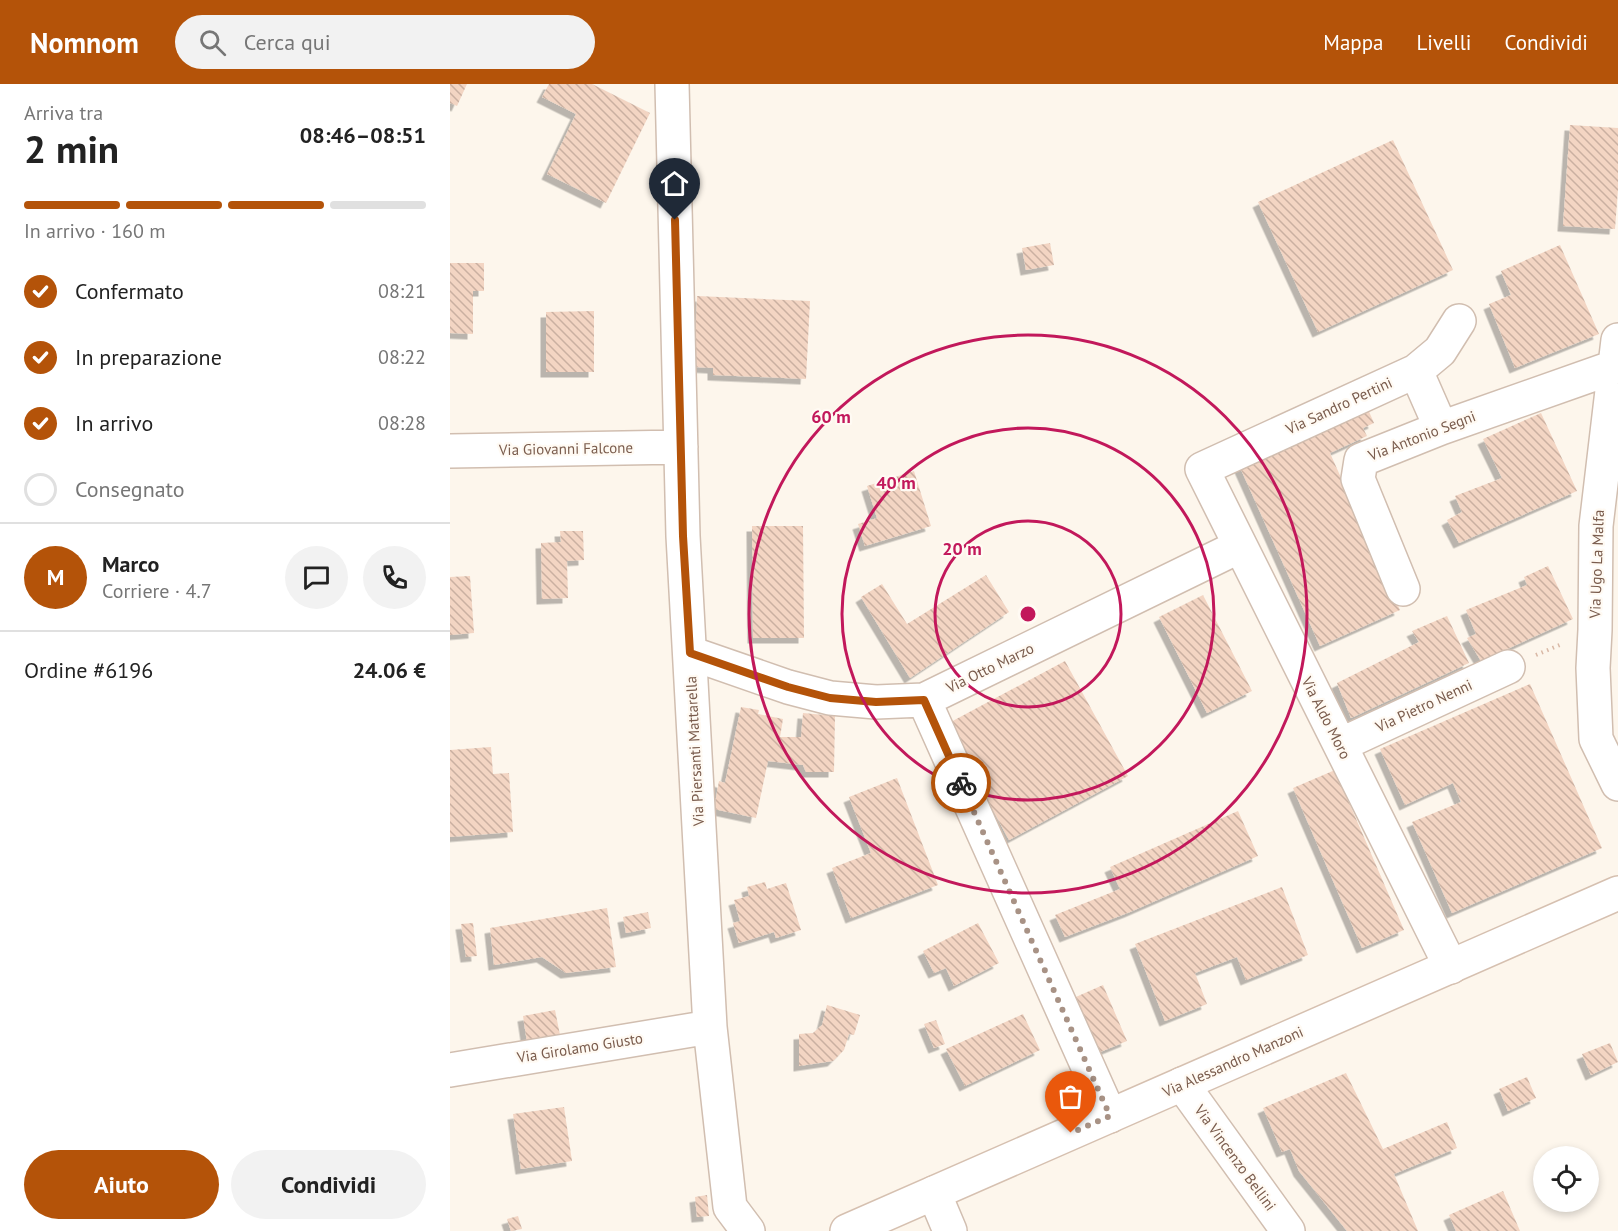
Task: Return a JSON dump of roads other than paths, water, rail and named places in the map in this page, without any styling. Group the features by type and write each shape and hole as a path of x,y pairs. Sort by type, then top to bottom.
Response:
{"street":[{"name":"Via Piersanti Mattarella","path":"672,84 683,536 710,1027 730,1207 748,1231"},
{"name":"Via Sandro Pertini","path":"1202,469 1416,371 1440,351 1460,321"},
{"name":"Via Antonio Segni","path":"1402,589 1358,479 1361,460 1616,354"},
{"name":"Via Ugo La Malfa","path":"1616,354 1596,526 1607,624 1593,668 1596,739 1618,784"},
{"path":"1416,371 1441,428"},
{"name":"Via Giovanni Falcone","path":"450,451 681,447"},
{"name":"Via Aldo Moro","path":"1202,469 1451,967"},
{"name":"Via Otto Marzo","path":"690,653 788,687 830,698 876,702 924,700 1240,546"},
{"name":"Via Pietro Nenni","path":"1340,745 1508,667"},
{"path":"924,700 1110,1116"},
{"name":"Via Alessandro Manzoni","path":"847,1231 1618,894"},
{"name":"Via Girolamo Giusto","path":"450,1070 710,1027"},
{"name":"Via Vincenzo Bellini","path":"1182,1084 1288,1231"},
{"path":"934,1193 950,1231"}]}
